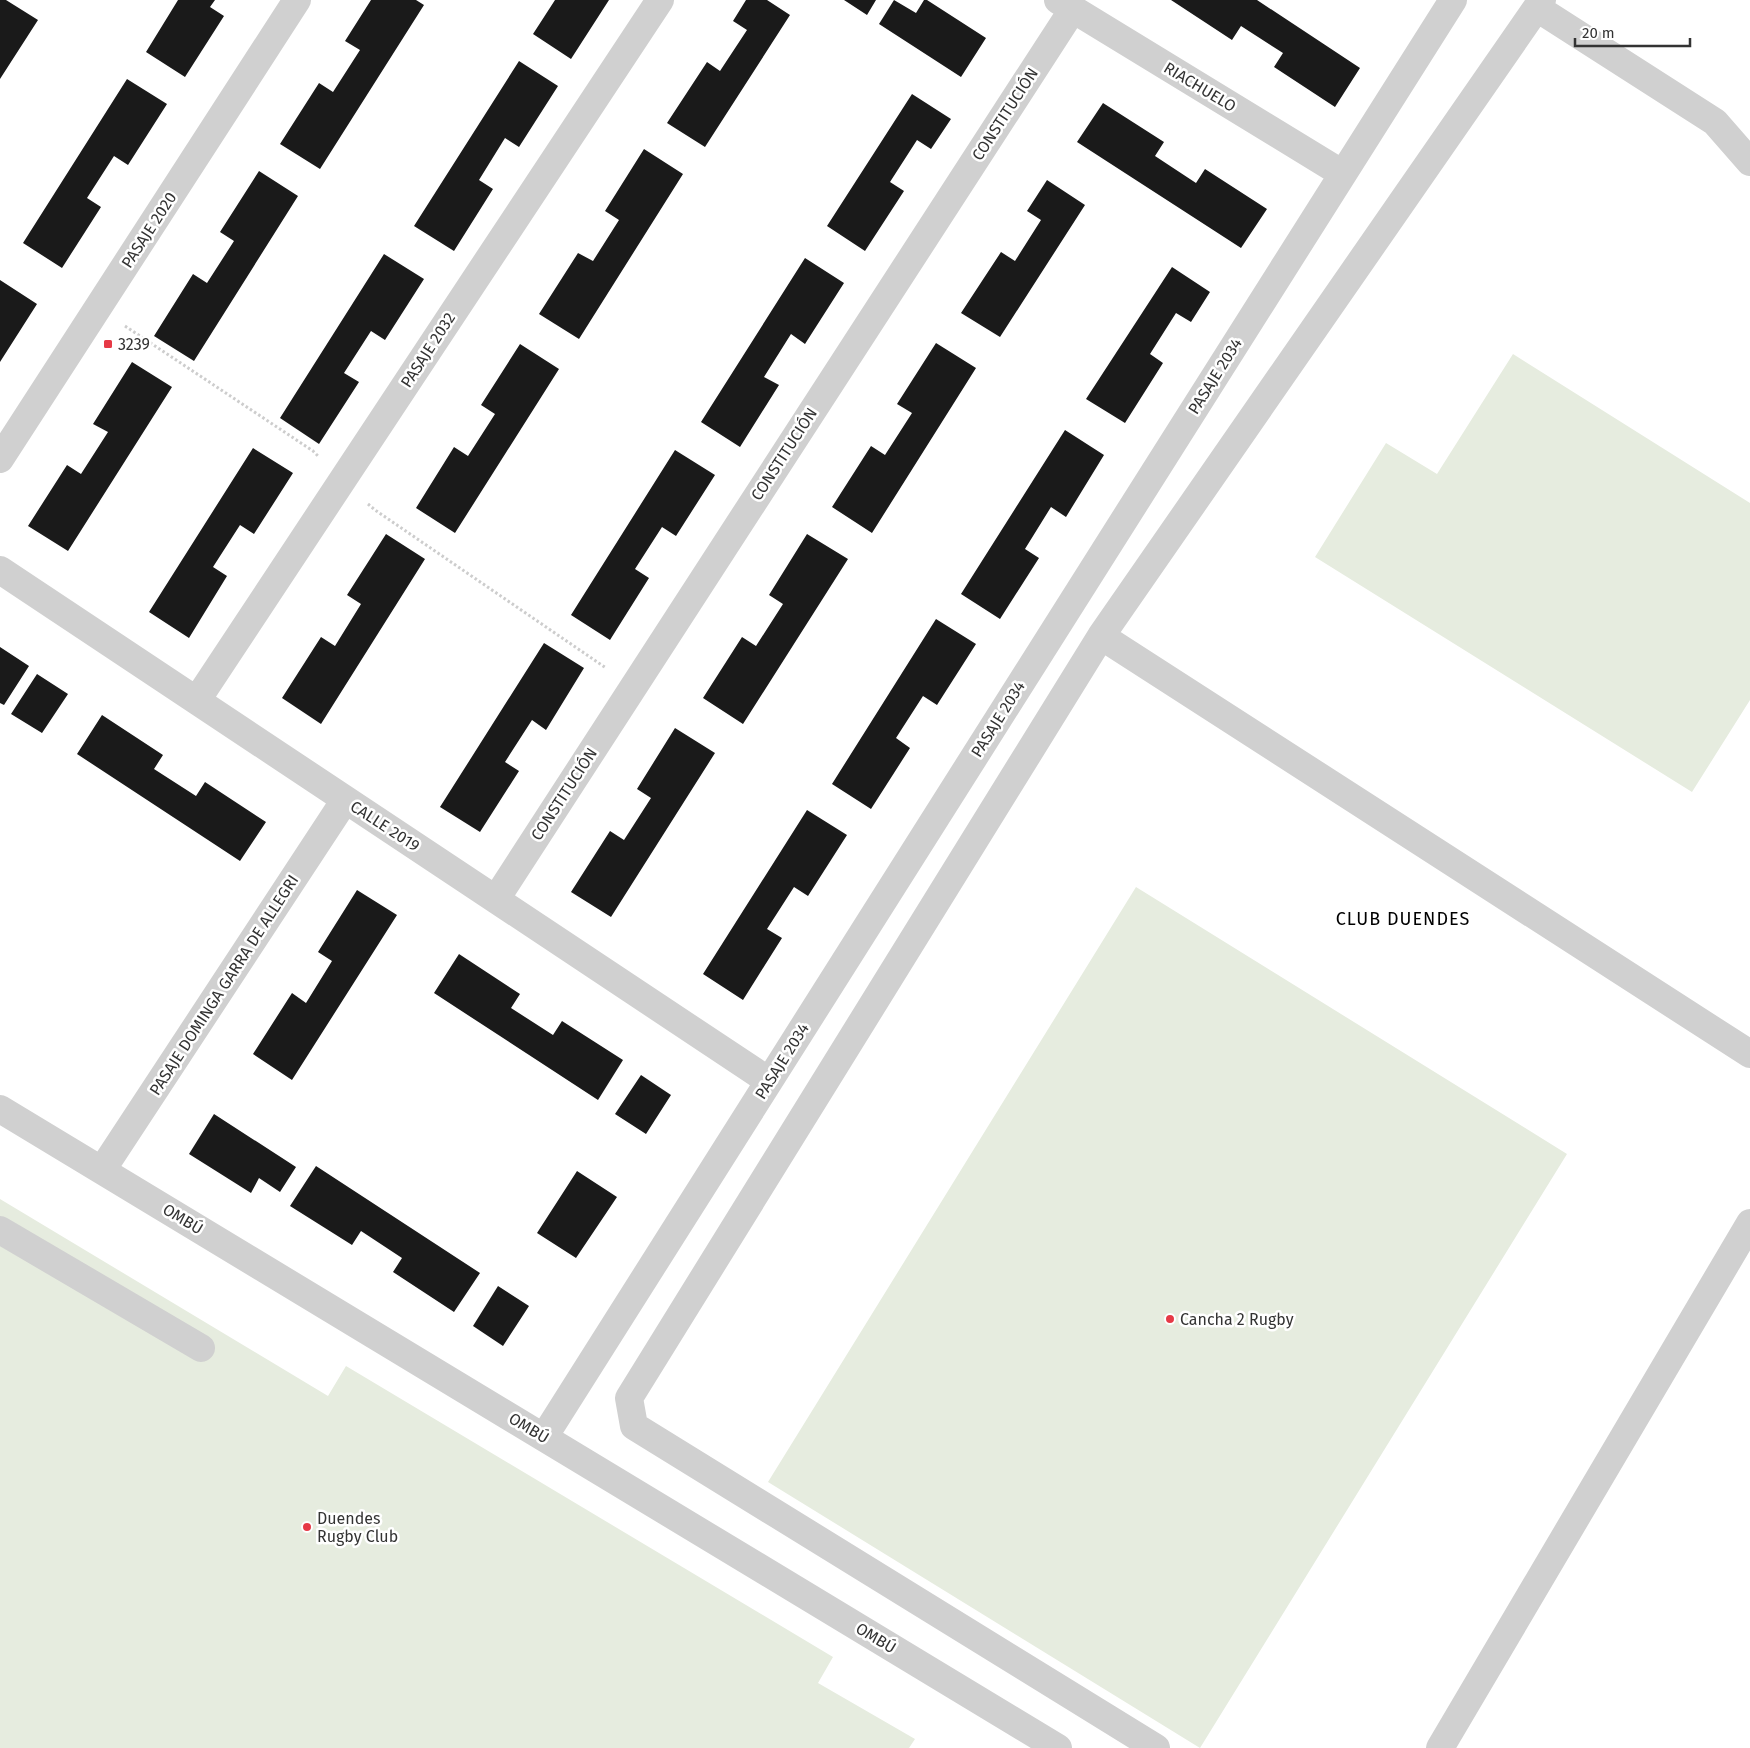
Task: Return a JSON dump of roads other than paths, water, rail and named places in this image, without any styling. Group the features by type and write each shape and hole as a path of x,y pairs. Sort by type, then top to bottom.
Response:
{"street":[{"name":"PASAJE 2020","path":"0,459 297,0"},
{"name":"PASAJE 2032","path":"197,700 660,0"},
{"name":"PASAJE 2034","path":"544,1437 1453,0"},
{"path":"1156,1748 634,1426 630,1398 1101,636 1539,4 1715,122 1750,162"},
{"name":"RIACHUELO","path":"1065,5 1342,174"},
{"name":"CONSTITUCIÓN","path":"496,899 1065,5"},
{"name":"CALLE 2019","path":"0,570 769,1081"},
{"path":"1101,636 1750,1054"},
{"name":"PASAJE DOMINGA GARRA DE ALLEGRI","path":"102,1170 345,800"},
{"name":"OMBÚ","path":"0,1109 1058,1748"},
{"path":"1440,1748 1750,1223"},
{"path":"0,1230 201,1348"}],"place":[{"name":"3239","path":"108,344"},
{"name":"Cancha 2 Rugby","path":"1170,1319"},
{"name":"Duendes Rugby Club","path":"307,1527"}],"district":[{"name":"CLUB DUENDES","path":"1403,919"}]}
